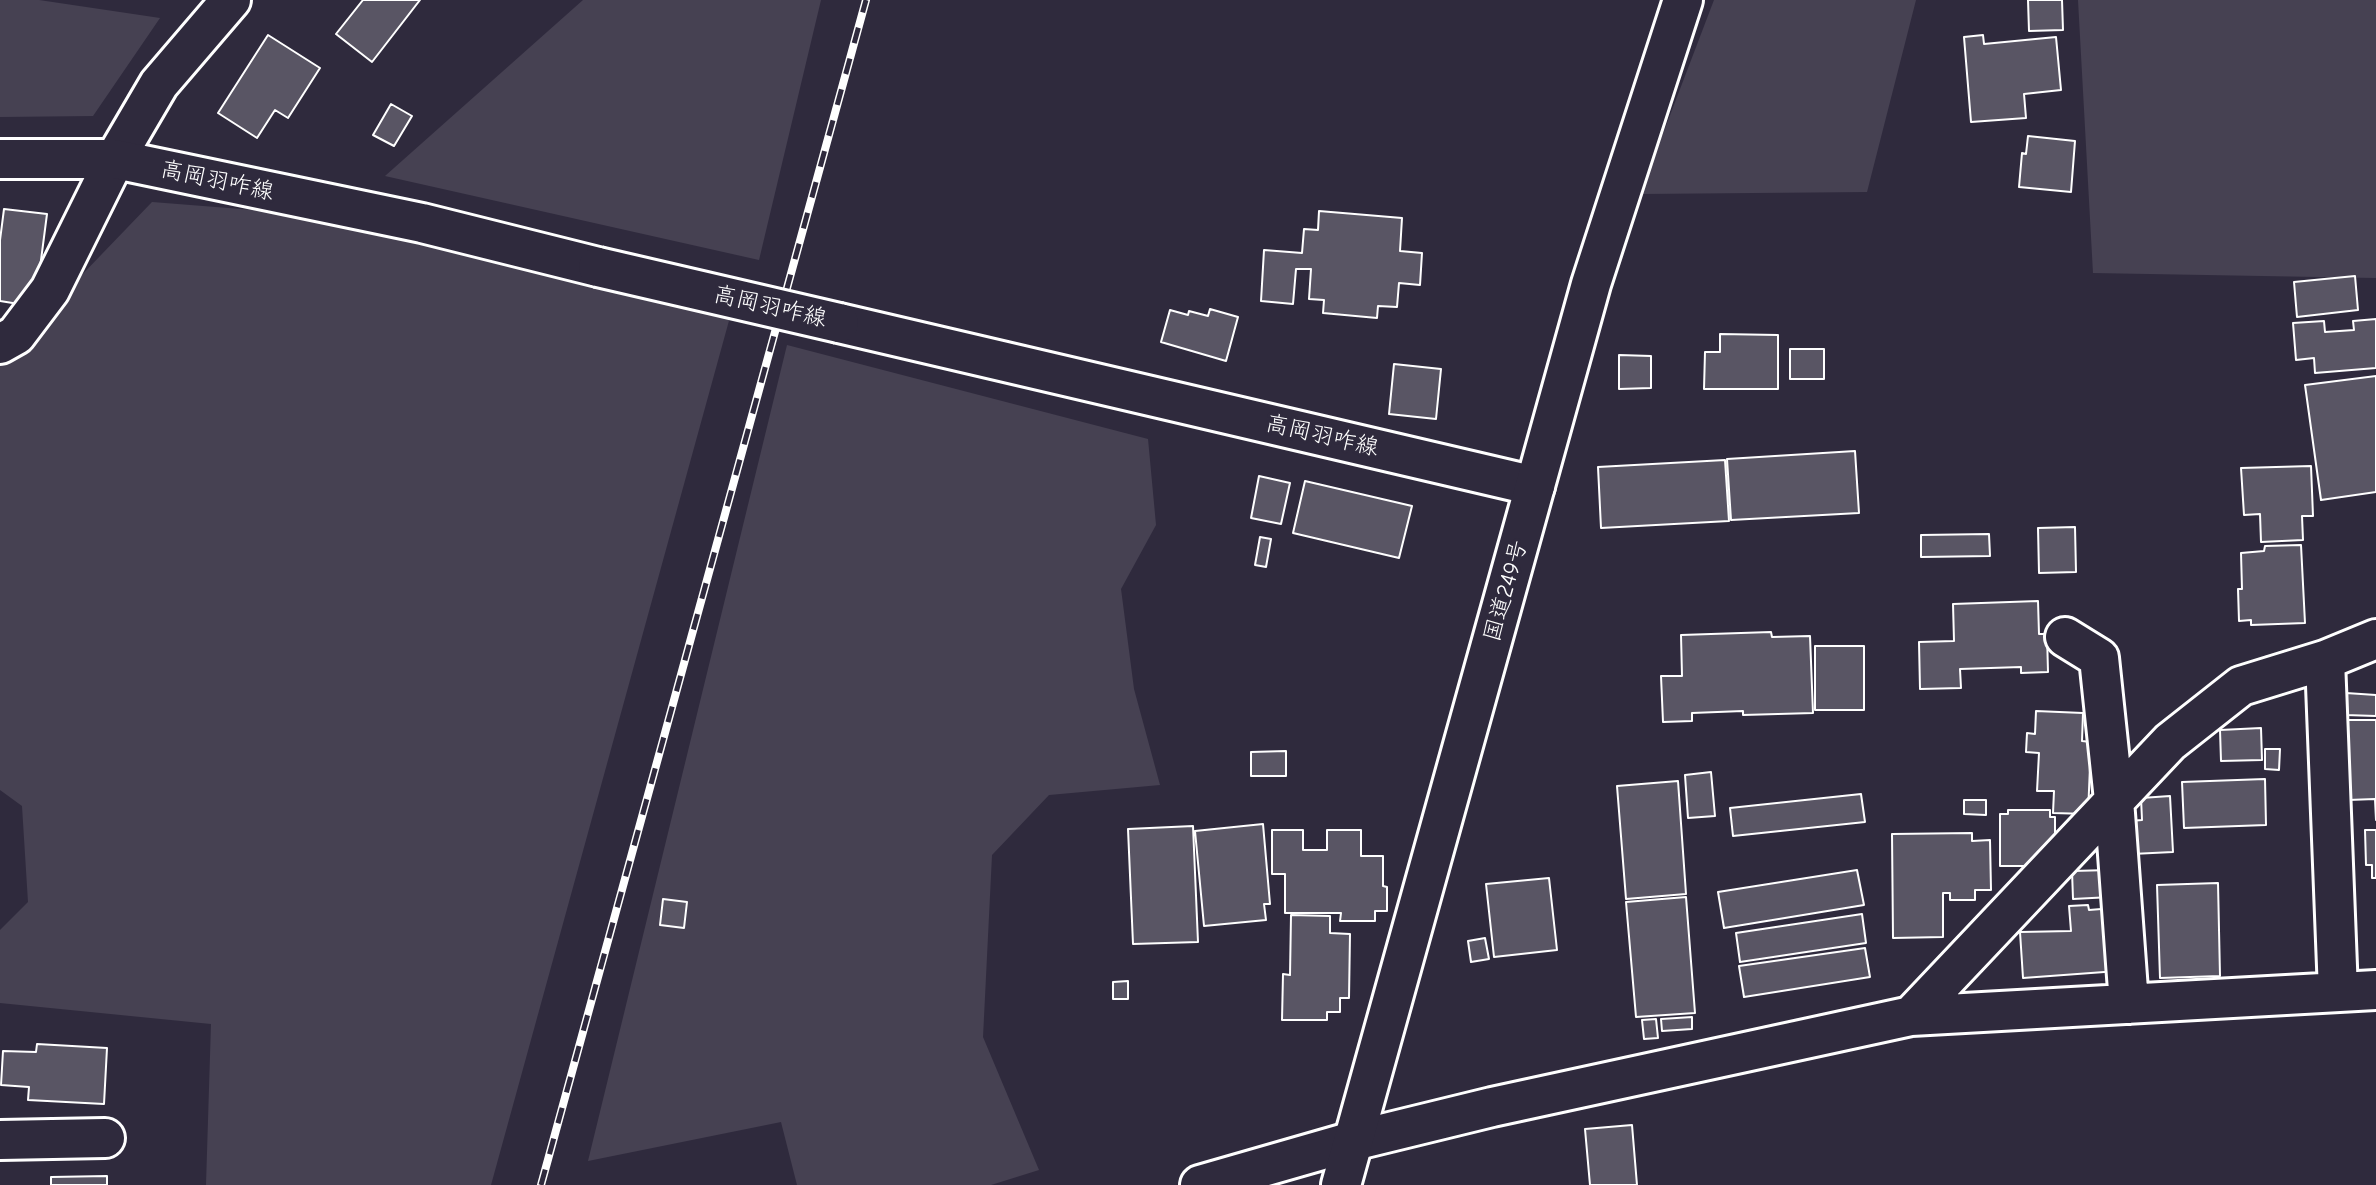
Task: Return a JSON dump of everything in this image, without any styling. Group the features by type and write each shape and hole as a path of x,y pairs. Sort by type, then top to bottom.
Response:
{"main road":[{"path":"0,344 16,335 50,290 115,159 159,85 231,0"},
{"name":"国道249号","path":"1341,1185 1591,284 1683,0"},
{"name":"高岡羽咋線","path":"0,159 115,159 422,223 598,267 1535,486"},
{"path":"2065,637 2099,658 2114,800 2129,1004"},
{"path":"1911,1016 2170,741 2241,686 2325,660 2376,639"},
{"path":"2325,660 2338,992"},
{"path":"1200,1185 1353,1141 1492,1107 1911,1016 2376,990"},
{"path":"0,1140 105,1138"}],"shaded area":[{"path":"0,0 39,0 160,18 93,116 0,117"},
{"path":"583,0 821,0 759,260 385,176"},
{"path":"1714,0 1916,0 1867,192 1640,194"},
{"path":"2078,0 2376,0 2376,278 2093,273"},
{"path":"152,202 279,212 430,241 730,317 491,1185 206,1185 211,1024 0,1003 0,930 28,902 22,806 0,790 0,360"},
{"path":"787,345 1148,439 1156,525 1121,589 1134,689 1160,785 1049,795 992,855 983,1037 1039,1170 991,1185 797,1185 781,1122 588,1161"}],"building":[{"path":"363,0 420,0 372,62 336,34"},
{"path":"2028,0 2062,0 2063,30 2029,31"},
{"path":"268,35 320,68 288,118 275,110 257,138 218,113"},
{"path":"1983,35 1984,44 2056,37 2061,90 2024,94 2026,118 1971,122 1964,37"},
{"path":"391,104 412,116 394,146 373,135"},
{"path":"2028,136 2075,141 2071,192 2019,187 2022,153 2026,154"},
{"path":"4,209 47,214 37,291 25,305 0,301 0,240"},
{"path":"1319,211 1402,218 1400,251 1422,253 1420,285 1399,283 1397,307 1378,306 1377,318 1323,313 1324,300 1309,299 1311,269 1296,269 1293,304 1261,301 1264,250 1302,253 1304,229 1318,230"},
{"path":"2355,276 2358,310 2297,317 2294,282"},
{"path":"1210,309 1238,317 1226,361 1161,342 1170,310 1188,315 1189,311 1208,316"},
{"path":"2376,319 2376,368 2315,373 2314,358 2296,360 2293,323 2324,321 2325,332 2354,330 2353,321"},
{"path":"1720,334 1778,335 1778,389 1704,389 1705,352 1720,352"},
{"path":"1790,349 1824,349 1824,379 1790,379"},
{"path":"1619,355 1651,356 1651,388 1619,389"},
{"path":"1394,364 1441,369 1436,419 1389,414"},
{"path":"2376,376 2376,492 2321,500 2305,385"},
{"path":"1855,451 1859,513 1731,520 1727,459"},
{"path":"1725,460 1729,521 1601,528 1598,467"},
{"path":"2311,466 2313,516 2302,516 2303,540 2261,542 2260,514 2244,515 2241,468"},
{"path":"1259,476 1290,483 1281,524 1251,518"},
{"path":"1305,481 1412,506 1399,558 1293,533"},
{"path":"2075,527 2076,572 2039,573 2038,528"},
{"path":"1989,534 1990,556 1921,557 1921,535"},
{"path":"1260,537 1271,539 1266,567 1255,565"},
{"path":"2301,545 2305,623 2251,625 2251,620 2239,621 2241,553 2264,551 2265,546"},
{"path":"2038,601 2039,634 2047,634 2048,672 2021,673 2021,667 1960,669 1961,688 1920,689 1919,642 1954,641 1953,604"},
{"path":"1771,632 1772,637 1810,636 1813,713 1692,713 1692,721 1663,722 1661,676 1682,676 1681,635"},
{"path":"1815,646 1864,646 1864,710 1815,710"},
{"path":"2346,693 2376,695 2376,716 2345,715"},
{"path":"2036,711 2083,713 2082,741 2091,742 2088,814 2053,813 2054,791 2037,791 2039,753 2026,752 2027,733 2035,734"},
{"path":"2341,720 2376,720 2376,820 2375,799 2348,800"},
{"path":"2261,728 2262,760 2221,761 2220,730"},
{"path":"2265,749 2280,749 2279,770 2265,769"},
{"path":"1286,751 1286,776 1251,776 1251,752"},
{"path":"1711,772 1715,816 1688,818 1685,775"},
{"path":"2265,779 2266,825 2184,828 2182,782"},
{"path":"1678,781 1686,894 1626,899 1617,786"},
{"path":"1861,794 1865,822 1733,836 1730,808"},
{"path":"2170,796 2173,852 2132,854 2130,821 2142,820 2141,798"},
{"path":"1964,800 1986,800 1986,815 1964,814"},
{"path":"2008,810 2050,810 2050,817 2055,817 2055,855 2048,866 2000,866 2000,814 2008,814"},
{"path":"1263,824 1270,904 1264,904 1266,920 1204,926 1195,831"},
{"path":"1193,826 1198,942 1133,944 1128,829"},
{"path":"1272,830 1303,830 1303,850 1327,850 1327,830 1361,830 1361,856 1383,856 1383,886 1387,887 1387,911 1375,911 1375,921 1340,921 1341,913 1285,913 1285,874 1272,874"},
{"path":"2365,830 2376,830 2376,878 2372,878 2372,865 2366,865"},
{"path":"1972,833 1972,841 1990,840 1991,890 1975,890 1975,900 1950,900 1950,893 1943,893 1943,937 1893,938 1892,834"},
{"path":"1857,870 1864,905 1724,928 1718,892"},
{"path":"2110,870 2111,897 2073,899 2072,871"},
{"path":"1549,878 1557,950 1494,957 1486,884"},
{"path":"2218,883 2220,976 2160,978 2157,885"},
{"path":"1686,897 1695,1013 1636,1017 1626,902"},
{"path":"663,899 687,902 684,928 660,925"},
{"path":"2088,905 2089,910 2114,908 2118,971 2023,978 2020,932 2071,931 2069,906"},
{"path":"1862,914 1866,943 1740,962 1736,933"},
{"path":"1291,915 1330,916 1330,933 1350,934 1349,998 1340,998 1340,1012 1327,1012 1327,1020 1282,1020 1283,974 1290,975"},
{"path":"1485,938 1489,959 1471,962 1468,941"},
{"path":"1865,948 1870,977 1744,997 1739,966"},
{"path":"1128,981 1128,999 1113,999 1113,982"},
{"path":"1692,1017 1692,1029 1662,1031 1661,1019"},
{"path":"1656,1019 1658,1038 1644,1039 1642,1020"},
{"path":"37,1044 107,1048 104,1104 28,1100 29,1087 1,1085 3,1051 36,1052"},
{"path":"1632,1125 1637,1185 1590,1185 1585,1129"},
{"path":"107,1176 107,1185 51,1185 51,1177"}],"railway":[{"path":"541,1185 866,0"}]}
